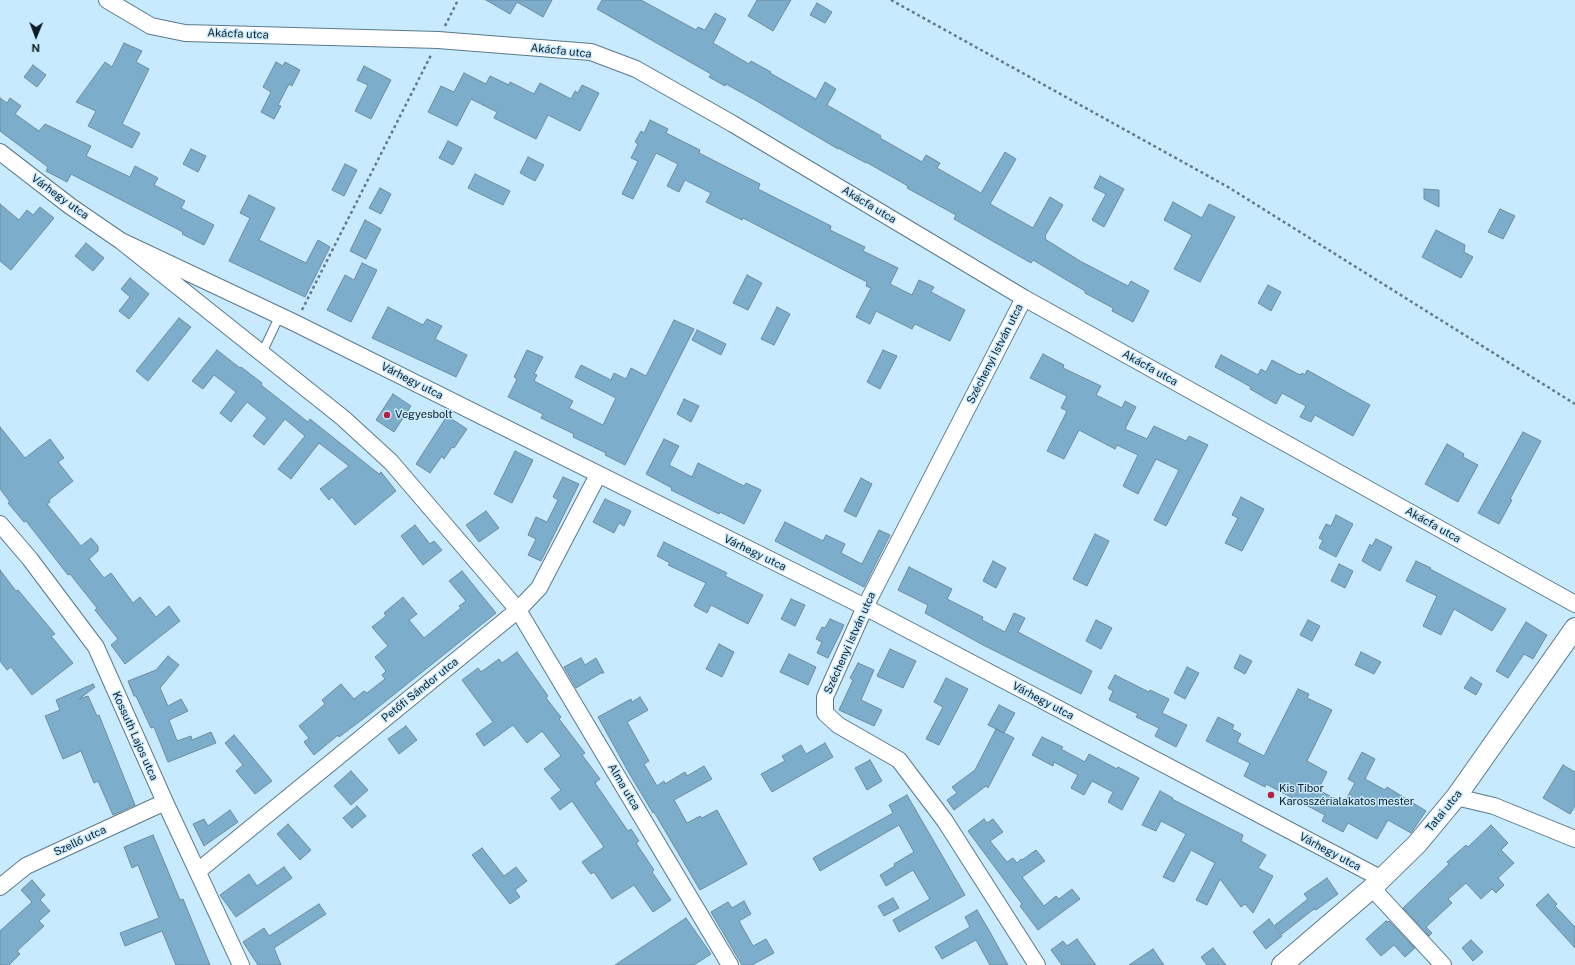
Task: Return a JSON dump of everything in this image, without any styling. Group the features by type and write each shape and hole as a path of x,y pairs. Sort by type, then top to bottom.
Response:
{"street":[{"name":"Akácfa utca","path":"107,0 151,26 185,33 438,40 591,52 636,68 733,124 1024,298 1575,604"},
{"name":"Várhegy utca","path":"0,152 70,206 121,241 343,418 391,462 518,610"},
{"name":"Várhegy utca","path":"121,241 280,315 865,607 1377,884 1443,965"},
{"name":"Széchenyi István utca","path":"1024,298 865,607 825,697 825,713 838,725 900,760 945,821 1037,965"},
{"name":"Petőfi Sándor utca","path":"198,871 518,610 539,588 598,475"},
{"name":"Kossuth Lajos utca","path":"0,524 30,559 96,647 165,802 241,965"},
{"name":"Alma utca","path":"518,610 730,965"},
{"name":"Tatai utca","path":"1282,965 1377,884 1417,844 1456,797 1575,628"},
{"path":"1456,797 1494,806 1575,839"},
{"name":"Szellő utca","path":"0,887 26,866 165,802"}],"lane":[{"path":"262,353 280,315"}],"path":[{"path":"296,323 458,0"},
{"path":"891,0 1228,186 1575,404"}],"building":[{"path":"486,0 552,0 543,17 517,2 510,14"},
{"path":"602,0 641,0 696,30 698,27 705,30 715,13 726,19 713,43 749,64 751,61 816,99 825,82 836,89 827,105 881,136 880,138 922,162 926,155 940,163 937,168 981,193 1005,152 1016,159 990,204 1033,228 1050,197 1063,205 1045,236 1045,239 1080,261 1128,286 1131,281 1149,291 1133,322 1112,311 1113,308 1085,293 1085,291 1033,260 1031,263 954,219 956,215 907,188 908,186 866,162 838,149 726,84 725,86 709,77 711,74 597,9"},
{"path":"757,0 791,0 773,31 748,16"},
{"path":"817,3 832,12 825,23 810,15"},
{"path":"124,43 142,51 136,62 149,69 122,124 140,133 132,148 88,126 96,111 76,102 105,62 112,67"},
{"path":"276,62 283,66 285,62 300,70 292,86 289,84 278,105 281,106 274,119 261,112 271,92 263,87"},
{"path":"33,65 46,75 37,87 24,77"},
{"path":"364,66 391,80 371,119 355,111 368,85 357,80"},
{"path":"464,73 486,84 490,76 509,85 510,82 534,94 540,83 571,99 575,91 578,93 582,85 599,93 580,131 548,115 536,139 494,118 497,112 471,99 457,126 428,112 441,86 454,92"},
{"path":"0,98 7,103 10,98 21,106 15,114 39,131 45,124 91,146 86,156 130,177 135,166 158,178 154,185 185,201 181,208 214,225 204,245 182,234 183,232 71,174 67,182 46,171 48,167 0,131"},
{"path":"650,120 668,129 666,133 700,150 699,153 760,184 758,189 831,226 830,230 865,247 863,251 898,268 890,284 912,295 919,280 934,287 931,292 965,310 950,341 915,324 912,329 876,311 870,324 856,317 871,288 866,286 867,282 743,218 742,220 706,202 711,193 685,180 679,192 667,186 678,164 656,153 633,199 622,194 638,161 631,158 638,144 635,142 641,131 644,133"},
{"path":"448,141 462,148 453,165 439,158"},
{"path":"191,149 206,156 198,172 183,164"},
{"path":"528,157 544,165 535,181 520,173"},
{"path":"345,164 357,170 344,196 332,190"},
{"path":"475,174 510,191 503,205 468,188"},
{"path":"1100,176 1124,189 1104,227 1092,220 1106,194 1094,188"},
{"path":"380,188 391,194 381,214 369,208"},
{"path":"1424,189 1439,190 1439,207 1424,199"},
{"path":"249,195 275,208 259,240 306,263 318,240 330,247 305,297 229,261 250,218 240,213"},
{"path":"1173,202 1202,218 1209,204 1235,217 1200,282 1174,269 1192,235 1164,220"},
{"path":"0,204 19,220 27,210 33,215 40,207 54,218 11,270 0,261"},
{"path":"1500,209 1515,216 1503,239 1488,232"},
{"path":"365,220 381,229 366,259 350,251"},
{"path":"1436,230 1465,245 1464,252 1473,257 1461,278 1422,257"},
{"path":"86,243 104,258 93,271 75,256"},
{"path":"362,263 377,270 351,322 327,310 345,275 354,280"},
{"path":"747,275 762,283 748,310 733,303"},
{"path":"130,278 149,294 129,319 119,311 130,297 121,289"},
{"path":"1268,285 1281,292 1271,311 1258,303"},
{"path":"388,307 423,325 427,319 442,326 435,339 467,355 456,377 372,338"},
{"path":"777,307 790,314 774,345 761,339"},
{"path":"179,318 191,327 148,381 136,371"},
{"path":"674,320 694,329 625,465 605,455 606,453 573,437 574,434 541,418 543,414 508,397 517,379 514,377 527,350 543,357 534,374 537,375 534,381 573,401 569,408 603,425 616,398 575,377 581,365 611,380 614,373 626,379 631,368 646,376"},
{"path":"697,330 726,344 721,355 692,340"},
{"path":"217,350 262,383 261,385 308,422 310,419 379,474 381,472 396,491 355,525 332,497 329,500 320,489 349,466 319,443 291,479 278,469 305,436 285,419 264,445 253,436 267,418 247,402 231,422 220,413 236,392 214,375 203,389 192,381"},
{"path":"883,350 897,356 880,389 867,382"},
{"path":"1043,354 1064,365 1063,368 1101,386 1096,395 1122,408 1125,401 1136,407 1125,429 1147,439 1154,426 1186,441 1189,436 1208,445 1166,526 1154,520 1179,470 1156,459 1138,494 1123,486 1138,455 1117,445 1115,449 1079,430 1064,459 1047,451 1067,411 1061,408 1067,396 1030,378"},
{"path":"1221,355 1258,375 1261,369 1266,372 1272,360 1300,375 1302,373 1305,375 1307,370 1370,405 1353,436 1315,415 1311,422 1300,417 1306,406 1282,393 1276,404 1250,389 1251,387 1215,367"},
{"path":"393,394 411,406 394,432 376,420"},
{"path":"684,399 699,406 691,422 677,414"},
{"path":"447,416 467,429 454,448 452,447 444,459 442,456 430,473 416,464"},
{"path":"0,427 25,458 50,439 64,458 58,462 73,481 49,500 50,502 47,504 81,546 91,538 98,546 98,551 89,559 104,578 111,573 133,603 140,597 156,617 169,606 180,621 125,664 111,645 118,639 95,610 97,608 70,574 68,575 26,521 24,522 8,503 10,502 0,489"},
{"path":"1523,432 1541,441 1510,499 1512,500 1499,524 1478,513"},
{"path":"664,439 679,446 669,465 692,477 698,463 744,486 746,483 761,490 744,524 720,512 719,514 671,490 672,488 646,474"},
{"path":"1447,444 1464,454 1463,457 1478,465 1458,502 1425,484"},
{"path":"515,451 533,460 512,503 494,494"},
{"path":"563,477 579,484 541,561 528,555 536,539 528,535 536,517 547,522 558,500 553,497"},
{"path":"861,478 872,484 856,517 844,511"},
{"path":"1241,497 1264,509 1242,551 1225,543 1238,518 1232,515"},
{"path":"605,499 631,511 624,526 619,523 614,533 593,522"},
{"path":"486,511 499,528 479,542 466,525"},
{"path":"1336,515 1353,524 1336,557 1319,548 1323,540 1319,538 1326,524 1331,526"},
{"path":"785,522 823,541 826,535 845,544 841,553 862,564 879,530 890,535 864,587 775,541"},
{"path":"415,525 430,544 434,541 442,550 423,565 401,536"},
{"path":"1095,534 1109,541 1087,586 1073,579"},
{"path":"1376,539 1392,547 1380,571 1362,561 1370,544 1372,546"},
{"path":"664,542 727,573 725,576 763,595 748,624 711,605 707,613 694,606 706,583 668,565 670,563 657,556"},
{"path":"993,561 1006,568 996,588 983,581"},
{"path":"1416,561 1506,609 1492,631 1454,609 1441,635 1423,626 1437,596 1406,581"},
{"path":"1339,564 1353,571 1345,588 1331,581"},
{"path":"909,567 952,589 947,599 983,617 982,620 1005,632 1014,613 1025,618 1018,632 1092,671 1081,694 983,645 925,613 928,605 898,590"},
{"path":"0,570 16,591 18,590 55,634 51,636 73,663 32,695 11,667 7,670 0,661"},
{"path":"462,571 496,613 367,716 339,737 338,735 314,755 304,742 309,738 299,726 325,704 322,700 341,684 354,699 364,691 367,693 385,679 382,675 386,671 375,657 388,646 372,627 386,616 384,613 403,597 417,614 409,620 424,638 461,608 459,606 466,601 449,581"},
{"path":"791,599 805,605 795,626 781,619"},
{"path":"830,619 844,625 828,658 817,653 822,642 816,639 822,627 825,628"},
{"path":"1096,620 1112,628 1101,649 1086,641"},
{"path":"1308,620 1320,626 1312,641 1300,635"},
{"path":"1526,622 1547,635 1533,659 1524,654 1508,678 1496,671"},
{"path":"719,644 734,652 722,677 706,669"},
{"path":"890,649 916,661 903,688 877,676"},
{"path":"517,652 548,696 546,698 561,717 559,719 585,753 582,755 600,779 595,783 628,831 631,829 639,841 636,843 654,870 652,872 671,900 653,912 634,885 612,899 594,872 591,874 582,862 604,847 572,801 560,810 551,798 561,790 544,769 561,756 542,731 527,743 513,725 484,746 476,734 493,722 462,680 478,668 481,672 499,659 502,663"},
{"path":"1361,652 1381,662 1374,674 1355,665"},
{"path":"789,654 816,667 808,685 780,672"},
{"path":"1240,655 1252,661 1245,674 1234,668"},
{"path":"168,656 179,665 160,688 168,706 181,699 188,711 169,720 177,741 191,736 192,740 211,732 216,743 168,762 154,727 151,728 136,696 134,696 128,681 156,670"},
{"path":"581,658 585,665 596,658 604,673 601,673 576,688 564,667"},
{"path":"858,663 874,670 861,700 882,710 874,726 839,710 853,680 850,678"},
{"path":"1187,667 1199,673 1185,699 1174,693"},
{"path":"1115,675 1149,692 1150,690 1169,699 1162,713 1187,725 1176,747 1155,736 1159,728 1136,717 1138,714 1109,700 1113,691 1108,688"},
{"path":"1471,677 1482,684 1476,695 1464,688"},
{"path":"946,678 968,689 939,745 926,739 943,707 934,702"},
{"path":"93,684 95,687 79,699 88,696 97,716 99,715 135,805 113,815 98,781 94,783 81,751 63,759 45,716 60,710 56,700"},
{"path":"1298,689 1309,694 1307,698 1332,710 1307,761 1327,772 1318,790 1344,803 1355,783 1348,779 1362,752 1375,759 1365,779 1385,790 1387,787 1426,811 1411,833 1388,820 1377,839 1348,823 1343,832 1322,821 1325,815 1266,784 1265,787 1244,776 1250,763 1206,741 1218,717 1234,725 1232,729 1241,734 1237,742 1264,756"},
{"path":"640,697 648,710 627,722 649,761 644,764 657,786 664,781 665,784 685,772 687,776 704,766 712,779 674,800 687,823 700,816 702,818 717,810 747,864 700,890 629,773 598,717 631,699 632,702"},
{"path":"999,705 1015,713 1004,733 988,725"},
{"path":"406,726 417,740 399,754 388,739"},
{"path":"996,729 1014,738 988,788 986,786 954,810 947,800 957,793 952,787 975,770"},
{"path":"234,735 272,781 255,794 236,771 243,765 225,743"},
{"path":"1042,737 1063,747 1061,749 1085,762 1089,754 1117,769 1118,767 1139,778 1122,810 1108,802 1113,792 1092,781 1084,795 1071,788 1078,775 1054,762 1053,766 1032,755"},
{"path":"825,743 833,757 772,792 761,774 785,761 782,756 801,745 806,754"},
{"path":"870,760 882,781 867,790 855,768"},
{"path":"1563,765 1575,772 1575,806 1570,814 1543,798"},
{"path":"351,771 368,790 351,805 334,786"},
{"path":"1160,791 1173,798 1172,799 1243,835 1241,841 1266,855 1258,868 1273,876 1253,913 1245,904 1241,907 1220,879 1207,905 1196,900 1215,863 1191,850 1174,882 1163,877 1186,834 1161,821 1156,831 1142,825"},
{"path":"907,795 965,895 899,932 893,920 930,899 913,870 886,886 880,875 895,866 894,864 914,852 899,825 820,871 813,858 893,813 889,805"},
{"path":"357,806 366,816 352,828 343,818"},
{"path":"230,810 238,822 204,846 193,824 204,819 208,826"},
{"path":"984,819 987,823 993,819 1003,832 990,841 1007,862 1013,858 1017,863 1036,850 1045,861 1022,877 1044,906 1056,896 1059,899 1072,889 1080,899 1038,930 1020,906 1022,904 968,831"},
{"path":"288,824 311,850 300,860 277,834"},
{"path":"1491,825 1508,843 1501,850 1514,863 1498,878 1504,885 1496,893 1492,889 1481,899 1466,883 1448,899 1452,903 1426,927 1432,933 1429,936 1403,908 1449,864 1447,862 1466,845 1468,847"},
{"path":"153,835 180,900 183,899 210,965 176,965 162,931 125,946 120,933 159,918 138,865 132,868 124,847"},
{"path":"482,848 504,876 516,867 527,881 515,890 520,897 510,904 472,855"},
{"path":"284,867 292,878 236,917 220,895 249,874 257,886"},
{"path":"1327,878 1338,894 1316,910 1314,909 1282,934 1275,925 1308,899 1304,894"},
{"path":"32,880 45,895 40,900 50,911 39,921 44,926 17,951 20,954 9,965 0,965 0,931 32,902 21,890"},
{"path":"1548,894 1557,904 1555,906 1575,927 1575,948 1536,905"},
{"path":"893,898 899,908 884,916 878,906"},
{"path":"744,901 751,914 739,921 753,946 766,939 774,953 752,965 742,965 711,912 728,902 732,908"},
{"path":"319,904 326,914 274,948 281,965 258,965 243,942 264,928 269,936"},
{"path":"977,910 1008,965 990,965 976,940 942,959 935,947 970,927 965,917"},
{"path":"686,918 711,954 694,965 615,965"},
{"path":"1269,919 1282,936 1266,949 1253,932"},
{"path":"1386,921 1389,921 1415,948 1405,957 1394,945 1381,956 1366,939"},
{"path":"1077,939 1096,965 1062,965 1051,950 1063,941 1067,946"},
{"path":"1471,940 1483,952 1473,961 1462,948"},
{"path":"1213,948 1226,965 1207,965 1201,957"},
{"path":"1153,949 1164,965 1129,965"}],"place":[{"name":"Vegyesbolt","path":"387,415"},
{"name":"Kis Tibor Karosszérialakatos mester","path":"1271,795"}]}
